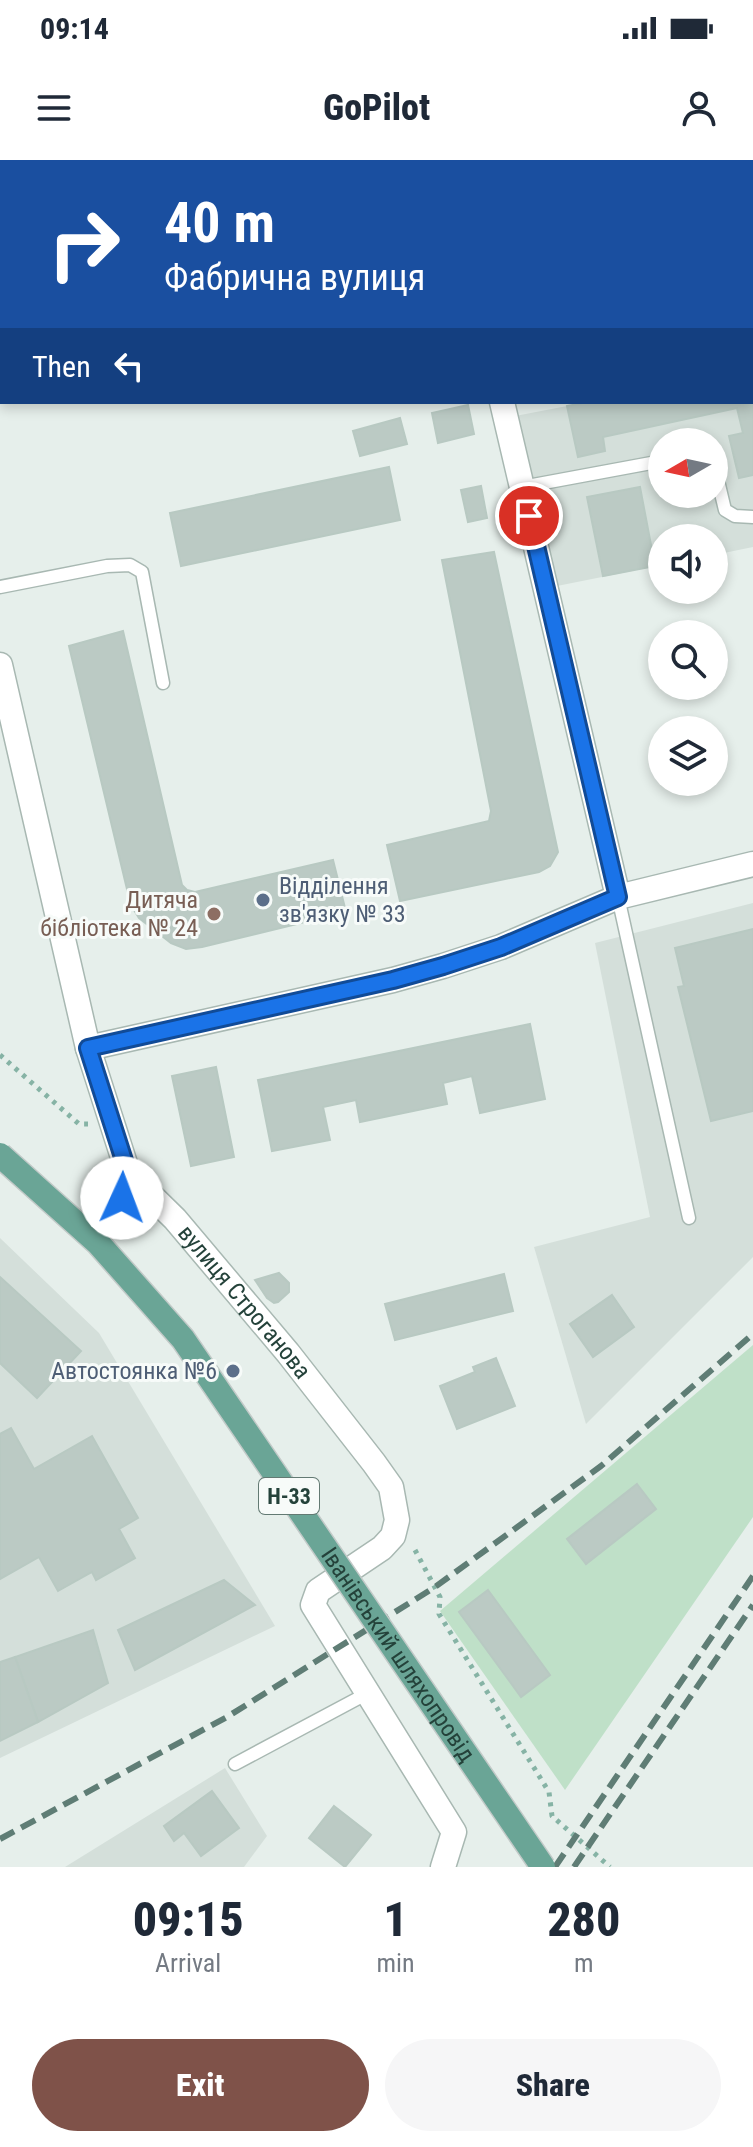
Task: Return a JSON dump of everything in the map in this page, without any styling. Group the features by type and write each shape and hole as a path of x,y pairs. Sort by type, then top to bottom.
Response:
{"main road":[{"name":"Іванівський шляхопровід","path":"0,1155 98,1243 183,1339 543,1867"}],"street":[{"path":"502,404 618,897"},
{"name":"вулиця Строганова","path":"0,665 88,1048 128,1173 175,1219 288,1353 391,1487 397,1520 393,1536 382,1548 318,1591 313,1605 454,1832 443,1867"},
{"path":"88,1048 393,980 501,947 618,897 753,864"}],"lane":[{"path":"522,487 648,464"},
{"path":"725,508 735,516 753,517"},
{"path":"0,587 107,566 130,565 142,572 163,683"},
{"path":"618,897 689,1218"},
{"path":"117,1222 128,1173"},
{"path":"235,1764 368,1693"}],"path":[{"path":"0,1055 79,1124 113,1124"},
{"path":"415,1550 440,1597 439,1614 549,1792 552,1816 610,1867"}],"shaded area":[{"path":"578,404 753,404 753,547 728,552 728,524 648,524 648,568 547,588 510,417"},
{"path":"753,903 753,1257 586,1424 534,1247 650,1217 595,943"},
{"path":"0,1238 99,1333 275,1626 0,1758"},
{"path":"225,1768 267,1836 244,1867 65,1867"}],"green space":[{"path":"753,1345 753,1517 565,1790 440,1611"}],"building":[{"path":"753,404 753,475 739,478 729,436 743,433 737,408 603,437 605,451 578,457 567,406"},
{"path":"468,405 474,434 438,443 432,413"},
{"path":"400,418 407,444 360,456 353,431"},
{"path":"389,467 400,520 181,566 170,513"},
{"path":"481,486 487,518 468,522 461,490"},
{"path":"640,487 648,529 648,567 603,576 587,497"},
{"path":"494,552 558,852 550,866 539,872 400,901 387,845 489,821 491,811 442,560"},
{"path":"123,631 182,885 195,892 333,860 346,912 186,949 171,943 139,918 131,905 69,646"},
{"path":"753,929 753,1111 711,1121 678,987 684,986 675,948"},
{"path":"530,1024 545,1099 480,1113 472,1076 443,1083 447,1104 360,1122 356,1100 323,1107 330,1140 272,1151 258,1080"},
{"path":"216,1067 234,1157 191,1166 172,1076"},
{"path":"109,1177 119,1188 102,1204 91,1193"},
{"path":"279,1273 289,1283 289,1292 274,1303 255,1280"},
{"path":"504,1274 513,1311 395,1340 385,1304"},
{"path":"0,1277 81,1351 37,1398 0,1363"},
{"path":"612,1295 634,1327 593,1357 570,1324"},
{"path":"496,1358 515,1406 457,1429 440,1386 475,1372 473,1367"},
{"path":"11,1428 34,1469 92,1436 138,1518 119,1529 135,1558 96,1580 92,1572 58,1591 39,1557 0,1579 0,1434"},
{"path":"637,1484 656,1509 586,1564 567,1539"},
{"path":"224,1580 255,1605 135,1670 118,1630"},
{"path":"488,1590 550,1675 521,1697 459,1612"},
{"path":"93,1630 108,1683 38,1722 15,1657"},
{"path":"15,1657 38,1722 0,1741 0,1662"},
{"path":"212,1791 239,1828 201,1856 184,1833 174,1841 164,1826"},
{"path":"334,1806 371,1835 345,1867 309,1838"}],"railway":[{"path":"0,1839 227,1717 435,1587 601,1466 753,1334"},
{"path":"555,1867 753,1576"},
{"path":"574,1867 753,1605"}],"place":[{"name":"Відділення зв'язку № 33","path":"263,900"},
{"name":"Дитяча бібліотека № 24","path":"214,914"},
{"name":"Автостоянка №6","path":"233,1371"}],"route":[{"path":"122,1198 128,1173 88,1048 443,966 501,947 618,897 529,516"}]}
